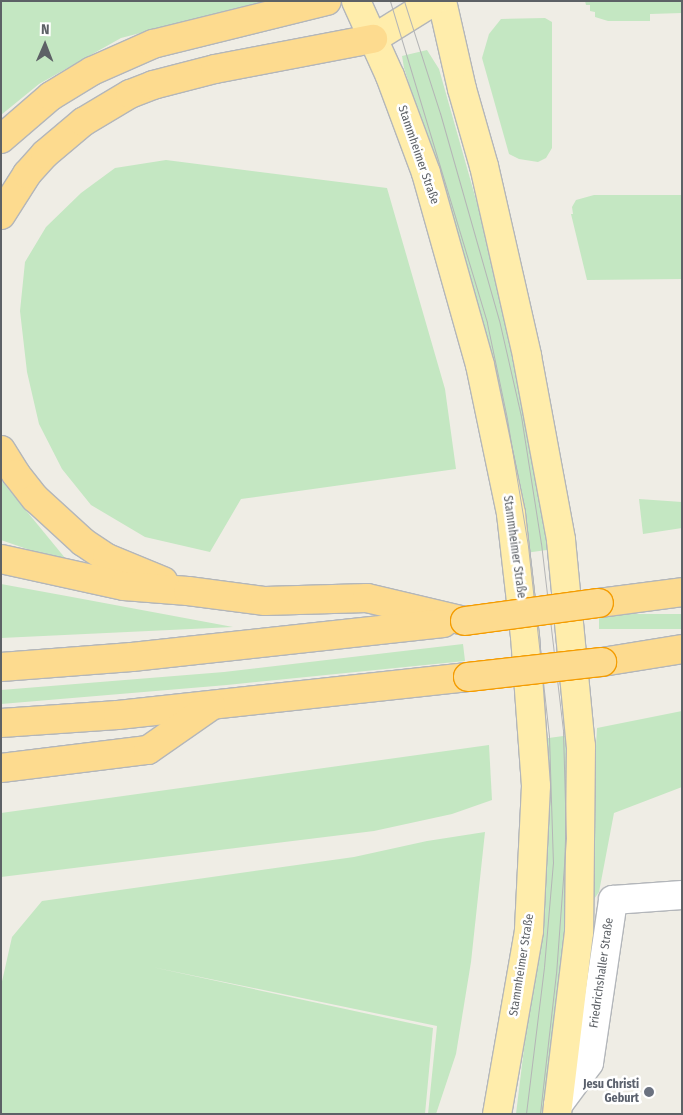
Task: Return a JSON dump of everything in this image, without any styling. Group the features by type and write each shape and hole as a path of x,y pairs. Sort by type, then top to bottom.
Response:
{"highway":[{"path":"1,139 51,96 92,71 153,44 327,1"},
{"path":"1,215 27,174 52,148 83,122 130,94 153,85 215,69 373,39"},
{"path":"1,450 16,474 35,498 83,542 107,558 188,591"},
{"path":"1,559 124,586 265,600 367,598 465,621"},
{"path":"1,667 132,657 465,621 682,592"},
{"path":"1,722 118,715 212,705 602,662 682,649"},
{"path":"1,768 148,750 212,705"}],"main road":[{"name":"Stammheimer Straße","path":"356,1 390,76 426,173 480,365 511,514 526,636 536,786 529,931 497,1114"},
{"path":"373,39 434,1"},
{"path":"442,1 462,89 484,166 528,356 562,540 581,746 579,932 558,1109"},
{"path":"483,1114 507,1056"}],"street":[{"name":"Friedrichshaller Straße","path":"558,1109 589,1063 613,900 682,895"}],"green space":[{"path":"1,1 264,1 121,38 39,84 1,115"},
{"path":"585,1 682,1 682,13 650,14 650,21 608,21 595,17 595,12 590,11 590,5 586,5"},
{"path":"545,18 552,22 552,148 546,158 538,162 519,159 509,154 482,58 489,34 501,19"},
{"path":"427,50 439,69 509,316 554,549 525,553 439,177 404,68 402,56"},
{"path":"166,160 387,188 445,389 456,469 241,499 210,552 145,537 91,505 62,469 39,424 27,372 20,311 25,262 46,227 81,193 115,168"},
{"path":"594,195 682,195 682,279 587,280 571,214 573,214 572,207 576,200"},
{"path":"1,480 70,564 1,540"},
{"path":"639,499 682,502 682,528 643,534"},
{"path":"1,584 72,597 233,627 1,638"},
{"path":"599,614 682,614 682,629 599,629"},
{"path":"463,644 465,661 227,685 1,704 1,690 224,672"},
{"path":"682,711 682,787 614,813 599,892 587,909 597,728"},
{"path":"571,735 568,943 546,1114 516,1114 540,917 541,739"},
{"path":"489,745 492,800 452,814 374,831 1,877 1,813"},
{"path":"485,832 471,962 456,1054 436,1114 428,1114 437,1026 152,967 433,1028 425,1114 1,1114 1,986 12,937 42,901 354,857 427,841"}],"tram line":[{"path":"390,1 487,323 507,419 528,546 549,737 553,862 544,967 526,1114"},
{"path":"404,1 440,113 499,320 521,416 541,543 563,731 566,838 556,973 540,1114"}],"place":[{"name":"Jesu Christi Geburt","path":"649,1092"}]}
